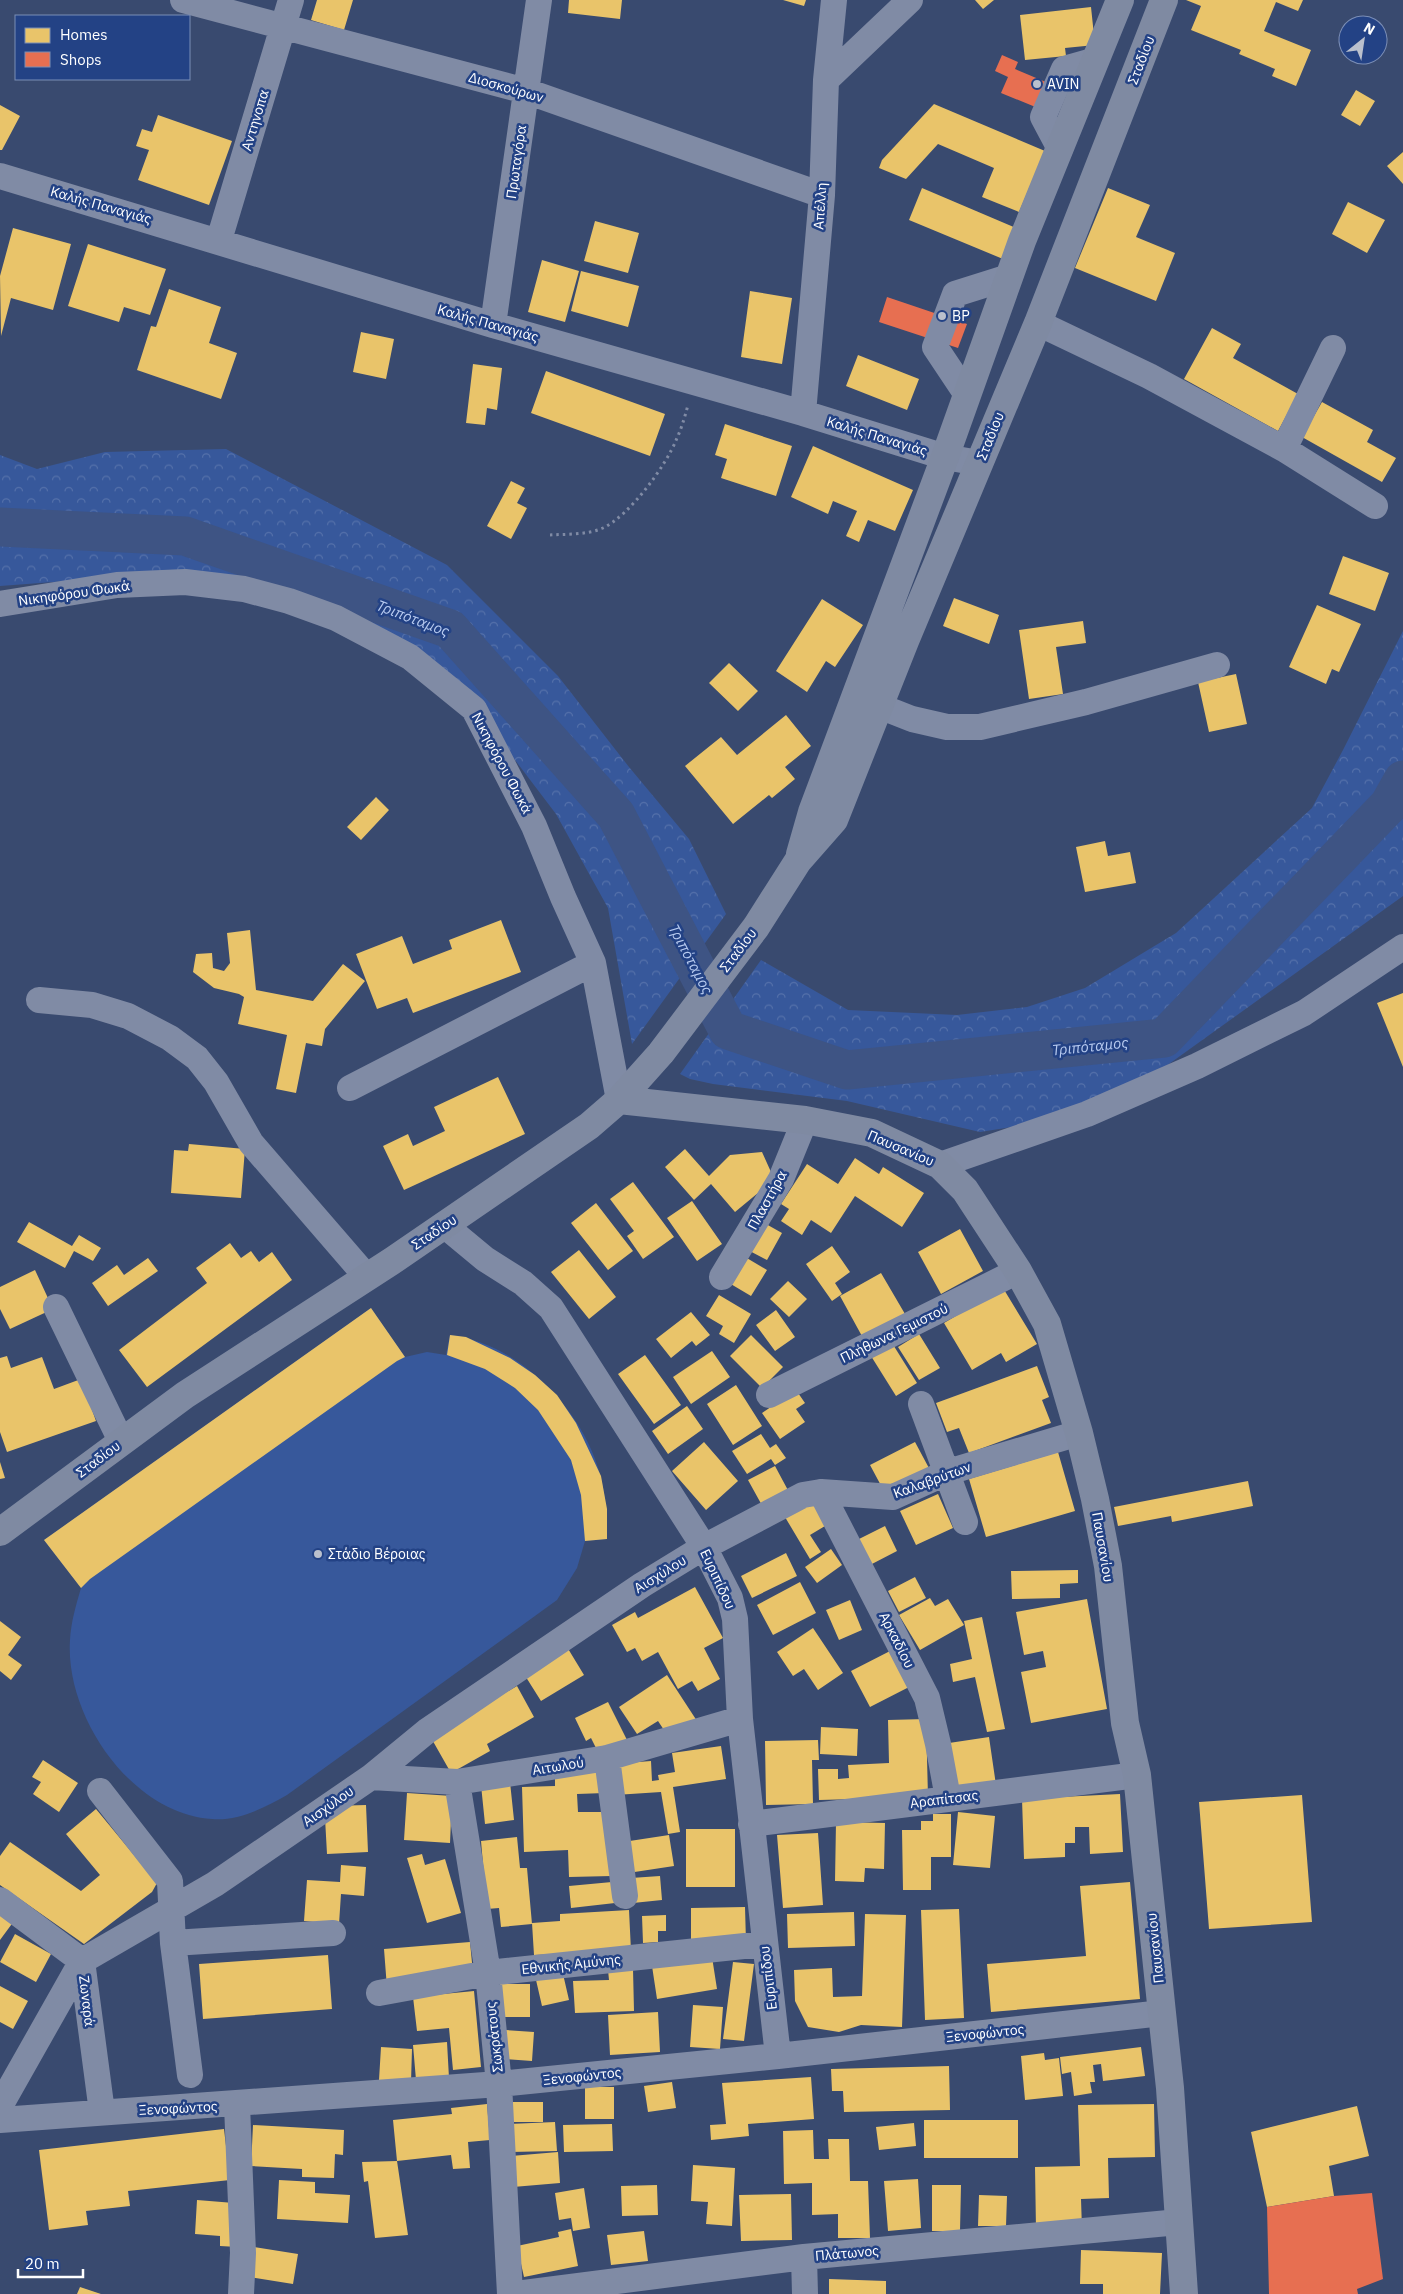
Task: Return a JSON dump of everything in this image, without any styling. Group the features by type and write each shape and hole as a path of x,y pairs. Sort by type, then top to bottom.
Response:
{"main road":[{"name":"Σταδίου","path":"798,861 812,812 945,457 1009,277 1120,0"},
{"name":"Σταδίου","path":"0,1532 185,1395 444,1225 589,1126 619,1100 661,1053 756,927 798,861 834,820 1038,323 1164,0"},
{"name":"Παυσανίου","path":"619,1100 805,1120 872,1133 940,1165 965,1190 1018,1271 1047,1324 1079,1433 1095,1499 1108,1566 1125,1723 1137,1775 1170,2088 1184,2294"}],"street":[{"name":"Διοσκούρων","path":"183,0 526,91 822,195"},
{"name":"Αντηνοπα","path":"219,240 291,0"},
{"name":"Πρωταγόρα","path":"493,325 540,0"},
{"name":"Απέλλη","path":"803,413 822,195 826,80 834,0"},
{"path":"826,80 910,0"},
{"name":"Καλής Παναγιάς","path":"0,176 219,240 493,325 803,413 945,457 979,463"},
{"path":"967,395 935,347 955,294 1009,277"},
{"path":"1038,323 1148,376 1284,449 1375,506"},
{"path":"1284,449 1333,348"},
{"name":"Νικηφόρου Φωκά","path":"0,604 117,585 185,582 244,589 290,601 336,618 410,657 474,709 534,826 593,963 619,1100"},
{"path":"880,706 912,719 948,728 980,726 1086,702 1217,665"},
{"path":"940,1165 1087,1114 1198,1066 1304,1013 1403,947"},
{"path":"350,1088 593,963"},
{"path":"39,1000 92,1005 128,1016 170,1038 197,1058 216,1082 251,1143 366,1276"},
{"name":"Πλαστήρα","path":"722,1277 781,1179 805,1120"},
{"name":"Ευριπίδου","path":"444,1225 485,1259 523,1283 551,1308 704,1547 730,1598 735,1619 740,1719 778,2056"},
{"name":"Πλήθωνα Γεμιστού","path":"769,1395 1018,1271"},
{"path":"56,1307 121,1441"},
{"path":"921,1404 948,1472 965,1522"},
{"name":"Καλαβρύτων","path":"704,1547 803,1495 821,1492 893,1497 948,1472 1079,1433"},
{"name":"Αρκαδίου","path":"821,1492 926,1698 938,1744 948,1798"},
{"name":"Αισχύλου","path":"82,1961 215,1884 371,1777 427,1732 642,1585 704,1547"},
{"name":"Αιτωλού","path":"371,1777 457,1782 607,1758 740,1719"},
{"path":"607,1758 625,1896"},
{"name":"Αραπίτσας","path":"752,1824 1137,1775"},
{"name":"Σωκράτους","path":"457,1782 488,1973 499,2084 510,2294"},
{"path":"100,1790 170,1881 172,1943 190,2075"},
{"name":"Ζωναρά","path":"0,1900 82,1961 102,2112"},
{"path":"172,1943 333,1934"},
{"name":"Εθνικής Αμύνης","path":"378,1993 488,1973 764,1944"},
{"path":"0,2106 82,1961"},
{"name":"Ξενοφώντος","path":"0,2120 102,2112 237,2105 499,2084 778,2056 1162,2013"},
{"path":"237,2105 243,2253 241,2294"},
{"name":"Πλάτωνος","path":"516,2294 804,2257 1179,2222"},
{"path":"804,2257 805,2294"}],"path":[{"path":"550,535 578,534 603,528 628,509 651,483 677,439 696,382"}],"green space":[{"path":"226,449 447,565 558,676 629,767 689,839 726,914 632,1044 608,908 556,814 515,760 354,622 173,573 0,586 0,455 37,469 105,452"},
{"path":"1403,631 1403,896 1148,1079 1077,1117 980,1132 847,1101 713,1084 690,1079 680,1074 761,960 848,1010 957,1015 1027,1007 1085,988 1176,933 1312,808"},
{"name":"Στάδιο Βέροιας","path":"371,1308 405,1357 427,1352 446,1355 450,1335 476,1341 500,1351 524,1366 545,1384 564,1405 593,1453 604,1493 607,1539 585,1541 577,1568 557,1600 287,1795 260,1809 232,1818 212,1819 183,1813 155,1800 131,1780 109,1756 92,1729 79,1700 71,1670 70,1640 81,1588 44,1540"}],"building: Homes":[{"path":"317,0 353,0 344,30 311,20"},
{"path":"569,0 622,0 620,19 568,13"},
{"path":"783,0 806,0 804,6"},
{"path":"975,0 994,0 983,9"},
{"path":"1186,0 1303,0 1298,11 1276,2 1264,31 1311,50 1296,86 1272,76 1275,69 1239,54 1241,50 1191,30 1201,6"},
{"path":"1091,7 1095,45 1065,48 1066,56 1025,60 1020,15"},
{"path":"1356,90 1375,101 1360,126 1341,115"},
{"path":"934,104 1045,151 1019,212 982,197 994,168 938,144 906,179 879,168 882,160"},
{"path":"0,105 20,116 2,150 0,150"},
{"path":"158,115 232,141 209,205 138,180 149,150 136,146 142,129 152,132"},
{"path":"1403,152 1403,184 1387,166"},
{"path":"922,188 1016,228 1003,259 909,220"},
{"path":"1108,188 1150,205 1136,237 1175,253 1156,301 1075,268"},
{"path":"1348,202 1385,220 1367,253 1332,234"},
{"path":"595,221 639,233 628,273 584,261"},
{"path":"13,228 71,244 53,310 11,298 1,336 0,276"},
{"path":"88,244 166,269 150,315 124,307 119,322 68,306"},
{"path":"542,260 579,271 565,322 528,312"},
{"path":"581,271 639,286 628,327 571,311"},
{"path":"169,289 221,307 209,343 237,353 221,399 137,370 151,326 156,327"},
{"path":"750,291 792,298 782,364 741,357"},
{"path":"1212,328 1241,344 1233,358 1298,394 1278,431 1184,379"},
{"path":"361,332 394,339 386,379 353,372"},
{"path":"858,355 919,379 907,410 846,386"},
{"path":"473,364 502,368 497,410 487,408 485,425 466,423"},
{"path":"546,371 665,414 650,456 531,413"},
{"path":"1322,402 1373,430 1367,442 1396,458 1382,482 1302,437"},
{"path":"725,424 792,446 776,496 721,478 727,459 715,455"},
{"path":"813,446 913,490 895,531 868,520 859,542 846,536 857,511 833,501 828,514 791,497"},
{"path":"511,481 525,488 517,503 527,508 511,539 487,526"},
{"path":"1343,556 1389,573 1375,611 1329,594"},
{"path":"954,598 999,615 989,644 943,626"},
{"path":"822,599 863,625 835,667 826,661 807,692 776,671"},
{"path":"1317,605 1361,624 1339,672 1332,669 1326,684 1289,667"},
{"path":"1083,621 1086,643 1056,647 1063,694 1029,699 1019,630"},
{"path":"729,663 758,691 738,711 709,683"},
{"path":"1236,674 1247,724 1209,732 1198,682"},
{"path":"786,715 811,746 785,767 795,779 772,798 769,795 733,824 685,766 721,737 737,755"},
{"path":"376,797 389,810 361,840 347,827"},
{"path":"1105,841 1108,856 1130,852 1136,883 1085,892 1076,847"},
{"path":"501,920 521,972 413,1013 407,998 377,1009 356,954 402,936 413,964 452,949 449,940"},
{"path":"250,930 256,990 313,1001 343,964 365,981 325,1029 322,1046 306,1043 296,1093 276,1089 287,1035 238,1024 244,997 214,988 193,972 196,954 212,953 213,968 224,971 230,963 227,933"},
{"path":"1403,993 1403,1067 1377,1003"},
{"path":"498,1077 525,1134 404,1190 383,1146 408,1134 413,1146 445,1131 434,1107"},
{"path":"189,1144 245,1149 241,1198 171,1193 174,1150 188,1151"},
{"path":"685,1149 709,1176 730,1155 762,1152 771,1172 769,1184 735,1212 711,1184 694,1200 665,1167"},
{"path":"855,1158 879,1174 883,1167 924,1193 902,1227 855,1196 831,1233 811,1220 802,1235 781,1221 789,1209 781,1204 807,1164 838,1184"},
{"path":"633,1182 674,1237 643,1259 627,1236 634,1231 610,1199"},
{"path":"692,1201 722,1244 697,1261 667,1218"},
{"path":"596,1203 633,1251 608,1270 571,1223"},
{"path":"759,1220 782,1233 767,1260 744,1248"},
{"path":"29,1222 72,1246 79,1235 101,1248 93,1261 74,1251 65,1268 17,1242"},
{"path":"960,1229 983,1271 941,1294 918,1252"},
{"path":"230,1243 241,1258 251,1251 259,1262 272,1252 292,1280 147,1387 119,1350 207,1283 196,1268"},
{"path":"832,1246 850,1272 835,1283 842,1294 832,1301 806,1264"},
{"path":"579,1250 616,1297 589,1319 551,1272"},
{"path":"740,1254 767,1270 751,1296 724,1280"},
{"path":"148,1258 158,1271 108,1306 92,1283 117,1265 124,1275"},
{"path":"35,1270 53,1309 10,1329 0,1309 0,1287"},
{"path":"881,1273 905,1314 863,1338 840,1296"},
{"path":"788,1281 807,1299 789,1317 770,1299"},
{"path":"1003,1288 1037,1344 1006,1362 1001,1353 972,1370 944,1323"},
{"path":"719,1295 751,1314 734,1343 719,1334 723,1326 706,1316"},
{"path":"371,1308 405,1357 90,1579 81,1588 44,1540"},
{"path":"776,1310 795,1337 775,1351 756,1325"},
{"path":"691,1312 710,1335 696,1346 692,1341 671,1358 656,1339"},
{"path":"919,1334 940,1368 919,1380 898,1347"},
{"path":"450,1335 466,1337 510,1358 535,1375 557,1395 576,1423 601,1476 607,1509 607,1539 585,1541 581,1495 571,1460 538,1410 515,1388 485,1369 447,1355"},
{"path":"751,1335 783,1367 762,1388 730,1356"},
{"path":"892,1343 917,1383 896,1396 871,1356"},
{"path":"712,1351 730,1377 691,1404 673,1377"},
{"path":"645,1355 681,1405 654,1424 618,1374"},
{"path":"7,1356 11,1368 42,1357 54,1389 81,1379 96,1421 7,1452 0,1432 0,1358"},
{"path":"1037,1366 1049,1397 1042,1400 1051,1423 969,1453 959,1428 947,1432 936,1403"},
{"path":"736,1385 762,1426 733,1445 707,1404"},
{"path":"796,1390 805,1403 796,1409 805,1422 780,1439 762,1413"},
{"path":"687,1406 703,1429 668,1454 652,1431"},
{"path":"761,1434 770,1448 776,1444 786,1458 775,1465 771,1459 747,1474 732,1451"},
{"path":"704,1442 738,1481 706,1510 672,1471"},
{"path":"915,1442 930,1470 885,1493 870,1465"},
{"path":"1058,1452 1075,1511 986,1537 969,1479"},
{"path":"0,1462 5,1478 0,1479"},
{"path":"775,1466 790,1494 764,1509 748,1480"},
{"path":"1248,1481 1253,1506 1172,1522 1171,1516 1118,1526 1114,1507"},
{"path":"938,1494 953,1528 916,1545 900,1511"},
{"path":"815,1499 830,1523 810,1535 821,1552 810,1559 785,1517"},
{"path":"885,1526 897,1551 870,1565 857,1540"},
{"path":"831,1549 842,1565 817,1583 805,1567"},
{"path":"786,1553 797,1576 752,1598 741,1576"},
{"path":"1078,1570 1078,1583 1060,1584 1060,1598 1012,1599 1011,1571"},
{"path":"915,1577 926,1598 899,1612 888,1591"},
{"path":"800,1582 816,1613 773,1635 757,1605"},
{"path":"695,1587 723,1638 704,1648 720,1679 698,1691 692,1681 678,1689 658,1652 642,1661 635,1648 627,1652 612,1625 635,1612 638,1618"},
{"path":"930,1598 935,1606 948,1599 964,1625 920,1650 899,1615"},
{"path":"1087,1599 1107,1709 1031,1723 1021,1672 1046,1667 1043,1651 1024,1655 1016,1612"},
{"path":"850,1600 862,1630 839,1640 826,1610"},
{"path":"982,1617 1005,1729 987,1732 975,1677 953,1682 950,1664 972,1659 964,1621"},
{"path":"0,1621 21,1637 8,1655 22,1665 11,1680 0,1671"},
{"path":"813,1628 843,1673 818,1690 804,1669 793,1676 777,1652"},
{"path":"567,1647 584,1675 541,1701 524,1674"},
{"path":"892,1650 911,1686 870,1707 851,1671"},
{"path":"667,1675 697,1721 670,1739 658,1721 637,1734 619,1707"},
{"path":"517,1686 534,1717 487,1744 490,1751 451,1773 430,1736"},
{"path":"608,1702 627,1740 599,1754 591,1738 586,1741 575,1718"},
{"path":"926,1719 928,1797 819,1800 818,1769 838,1769 838,1779 849,1778 848,1765 889,1763 888,1720"},
{"path":"821,1727 858,1729 857,1756 820,1754"},
{"path":"989,1737 996,1785 956,1791 949,1743"},
{"path":"818,1740 819,1760 812,1760 813,1804 766,1805 765,1741"},
{"path":"721,1746 726,1779 673,1787 680,1832 668,1834 661,1792 615,1795 613,1764 651,1761 652,1781 659,1780 658,1775 675,1772 672,1753"},
{"path":"43,1760 78,1783 59,1812 33,1794 41,1782 32,1777"},
{"path":"604,1771 605,1793 577,1794 578,1812 610,1812 612,1876 569,1877 568,1850 524,1852 522,1787 555,1786 555,1772"},
{"path":"510,1782 514,1820 485,1824 481,1785"},
{"path":"407,1793 452,1796 450,1843 404,1840"},
{"path":"1120,1794 1123,1852 1090,1854 1089,1827 1075,1827 1075,1843 1065,1843 1065,1857 1024,1859 1022,1799"},
{"path":"1302,1795 1312,1922 1209,1929 1199,1802"},
{"path":"366,1805 368,1852 327,1854 325,1818 332,1806"},
{"path":"96,1809 157,1883 152,1892 84,1944 0,1885 0,1856 10,1842 81,1891 100,1875 66,1834"},
{"path":"958,1812 995,1816 990,1868 953,1865"},
{"path":"933,1814 951,1814 951,1857 931,1857 931,1890 903,1890 902,1830 921,1830 921,1821 933,1821"},
{"path":"836,1822 885,1823 884,1869 865,1868 864,1882 835,1881"},
{"path":"686,1829 735,1829 735,1887 686,1887"},
{"path":"818,1833 823,1905 783,1908 777,1835"},
{"path":"669,1835 674,1866 628,1873 623,1842"},
{"path":"517,1837 520,1868 527,1868 532,1924 501,1927 499,1908 487,1909 481,1841"},
{"path":"422,1854 425,1865 445,1859 461,1913 427,1923 407,1858"},
{"path":"341,1865 366,1867 364,1896 341,1894 339,1924 304,1921 307,1880 340,1882"},
{"path":"660,1876 662,1900 633,1903 631,1878"},
{"path":"612,1882 615,1903 571,1908 569,1886"},
{"path":"1130,1882 1140,1999 991,2012 987,1964 1086,1956 1080,1886"},
{"path":"745,1907 746,1942 691,1942 691,1908"},
{"path":"959,1909 964,2018 925,2020 921,1910"},
{"path":"629,1910 631,1951 534,1955 532,1923 560,1921 560,1914"},
{"path":"0,1911 14,1921 0,1940"},
{"path":"854,1912 855,1946 788,1948 787,1914"},
{"path":"865,1914 906,1915 902,2027 861,2025 839,2032 808,2027 795,2001 794,1970 832,1968 833,1997 862,1996"},
{"path":"666,1915 666,1931 658,1931 658,1942 643,1943 642,1916"},
{"path":"15,1934 51,1954 36,1982 0,1962"},
{"path":"470,1942 473,1973 387,1988 384,1949"},
{"path":"328,1955 332,2009 203,2019 199,1964"},
{"path":"712,1957 717,1989 657,1999 652,1966"},
{"path":"733,1962 754,1964 744,2041 723,2039"},
{"path":"633,1969 634,2011 575,2013 573,1981 609,1980 608,1970"},
{"path":"563,1974 569,2000 542,2006 536,1980"},
{"path":"500,1984 530,1984 530,2017 501,2017"},
{"path":"0,1986 28,2001 13,2029 0,2022"},
{"path":"474,1991 481,2067 453,2070 449,2028 417,2031 413,1997"},
{"path":"693,2005 723,2007 720,2049 690,2047"},
{"path":"658,2012 660,2052 610,2055 608,2015"},
{"path":"506,2030 534,2032 532,2061 504,2059"},
{"path":"447,2042 449,2078 416,2080 413,2045"},
{"path":"381,2047 412,2049 411,2082 379,2080"},
{"path":"1141,2047 1145,2076 1103,2081 1101,2064 1093,2065 1095,2082 1090,2082 1092,2093 1074,2096 1071,2072 1062,2074 1060,2057"},
{"path":"1044,2053 1045,2060 1059,2058 1063,2096 1025,2100 1021,2056"},
{"path":"949,2066 950,2110 844,2112 843,2091 832,2091 831,2069"},
{"path":"811,2077 814,2119 748,2124 749,2136 711,2140 710,2125 726,2124 722,2083"},
{"path":"672,2082 676,2108 648,2112 644,2086"},
{"path":"585,2087 614,2087 614,2119 585,2119"},
{"path":"507,2102 543,2102 543,2122 507,2122"},
{"path":"487,2104 490,2140 468,2142 470,2168 453,2169 451,2155 397,2161 393,2120 452,2114 451,2108"},
{"path":"1154,2104 1155,2157 1108,2158 1109,2198 1081,2199 1082,2229 1036,2230 1035,2167 1080,2166 1078,2105"},
{"path":"1357,2106 1369,2156 1329,2166 1334,2196 1267,2207 1251,2132"},
{"path":"924,2120 1018,2120 1018,2158 924,2158"},
{"path":"555,2122 557,2151 510,2152 509,2124"},
{"path":"914,2123 916,2146 879,2150 876,2127"},
{"path":"612,2124 613,2151 564,2152 563,2125"},
{"path":"253,2125 344,2130 343,2155 335,2154 334,2178 302,2177 302,2169 251,2166"},
{"path":"224,2129 230,2180 128,2191 130,2206 86,2211 88,2225 49,2230 39,2150"},
{"path":"813,2130 814,2159 829,2159 828,2139 849,2139 850,2181 868,2181 870,2238 838,2238 838,2214 812,2215 812,2183 784,2184 783,2131"},
{"path":"558,2152 560,2183 513,2187 511,2156"},
{"path":"397,2161 408,2235 375,2238 368,2181 364,2182 362,2162"},
{"path":"693,2165 735,2168 732,2226 706,2224 708,2202 691,2201"},
{"path":"918,2179 921,2228 888,2231 884,2181"},
{"path":"279,2180 315,2182 315,2193 350,2195 348,2223 277,2219"},
{"path":"657,2185 658,2215 622,2216 621,2186"},
{"path":"932,2185 961,2185 960,2231 932,2231"},
{"path":"584,2188 590,2228 573,2231 571,2218 559,2220 555,2193"},
{"path":"791,2194 792,2240 741,2241 739,2195"},
{"path":"979,2195 1007,2196 1006,2226 978,2226"},
{"path":"197,2200 234,2203 238,2247 220,2246 220,2236 195,2234"},
{"path":"571,2229 578,2266 524,2277 517,2246 559,2237 558,2232"},
{"path":"644,2231 648,2261 611,2265 607,2235"},
{"path":"247,2246 298,2254 293,2284 249,2277"},
{"path":"1081,2250 1162,2253 1160,2294 1103,2294 1103,2284 1080,2284"},
{"path":"829,2279 886,2281 886,2294 829,2294"},
{"path":"80,2287 101,2294 77,2294"}],"building: Shops":[{"path":"1002,55 1018,62 1015,69 1060,88 1050,113 1001,93 1008,77 995,71"},
{"path":"887,297 967,324 958,348 879,322"},
{"path":"1372,2193 1383,2279 1357,2289 1358,2294 1269,2294 1267,2207 1334,2196"}],"waterway":[{"name":"Τριπόταμος","path":"0,527 185,536 450,629 616,815 728,1030 847,1070 1164,1038 1389,805 1403,780"}],"place":[{"name":"AVIN","path":"1037,84"},
{"name":"BP","path":"942,316"},
{"name":"Στάδιο Βέροιας","path":"318,1554"}]}
